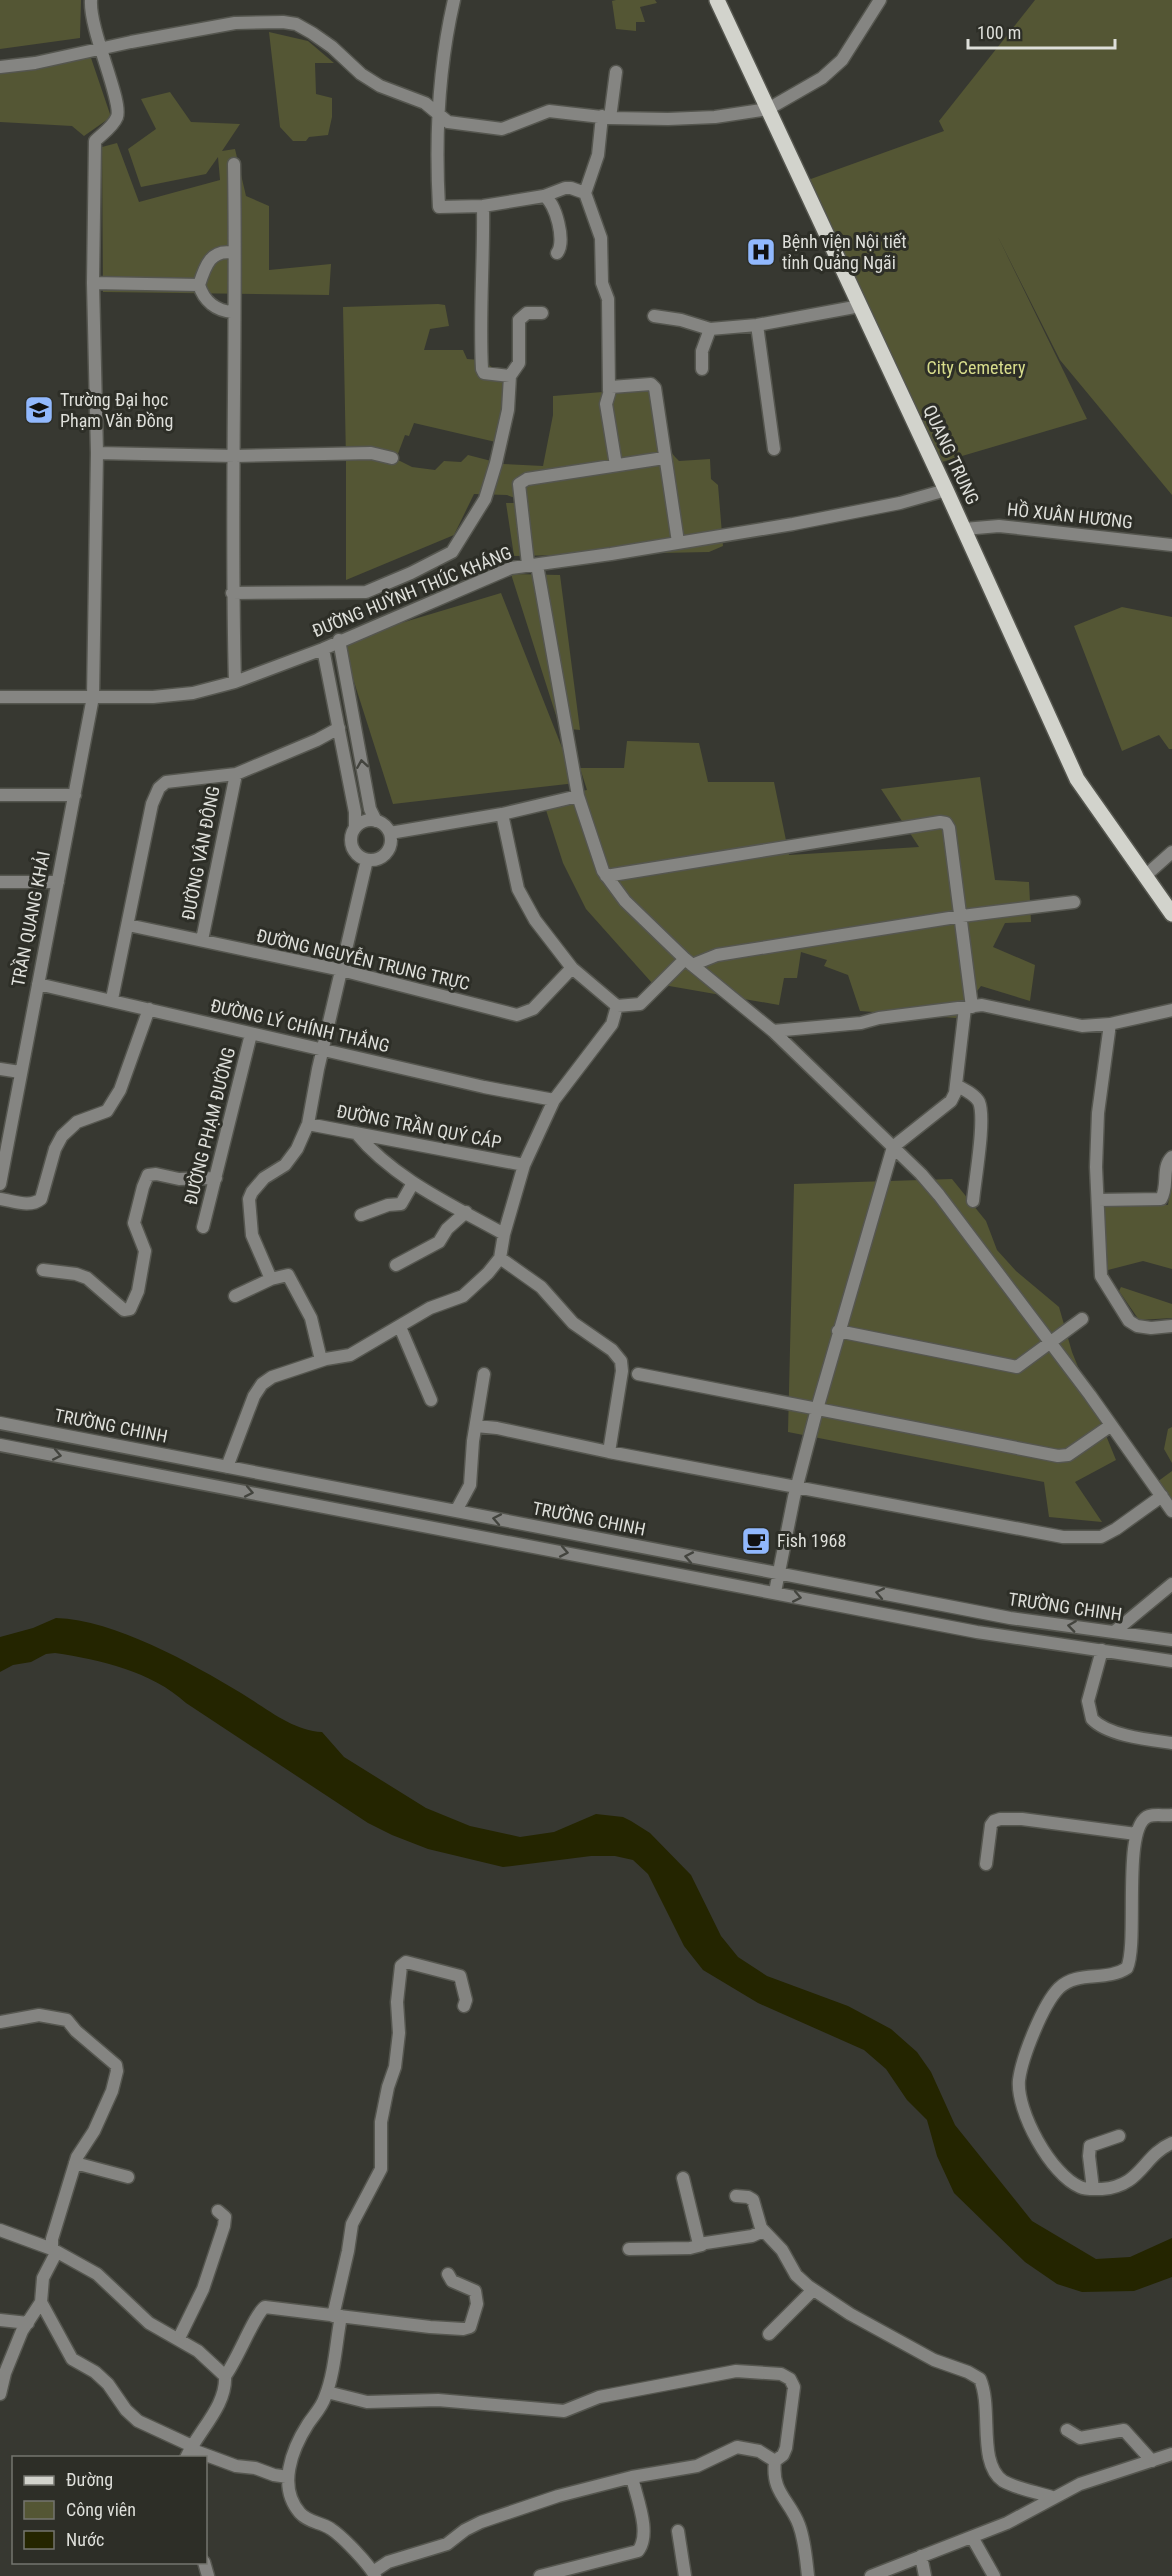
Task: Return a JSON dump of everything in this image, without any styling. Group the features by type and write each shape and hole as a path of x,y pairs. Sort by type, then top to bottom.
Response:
{"main road":[{"name":"QUANG TRUNG","path":"717,0 946,490 1077,779 1172,914"}],"street":[{"path":"91,0 95,36 100,49"},
{"path":"454,0 441,72 437,114 438,207 483,206 544,196 565,188 585,193"},
{"path":"0,68 235,23 283,22 296,24 332,47 361,74 380,86 416,98 448,122 502,129 549,111 606,117 668,119 715,117 768,109 801,92 842,60 880,0"},
{"name":"TRẦN QUANG KHẢI","path":"0,1184 93,697 97,453 93,283 95,141 112,125 118,110 100,49"},
{"path":"616,72 598,155 585,193 601,238 602,283 608,299 609,391 606,404 616,465"},
{"path":"234,164 235,456 232,593 235,682"},
{"path":"544,196 554,211 560,232 562,245 557,253"},
{"path":"483,206 484,279 480,335 482,369 484,373 510,376"},
{"path":"233,312 224,311 210,304 202,294 199,285 206,264 211,257 226,251 234,253"},
{"path":"93,283 199,285"},
{"path":"654,316 681,320 710,329 757,324 860,306"},
{"path":"232,593 366,592 452,552 485,498 491,481 504,432 510,376 519,363 521,316 527,313 542,313"},
{"path":"757,324 774,448"},
{"path":"702,369 702,351 710,329"},
{"path":"609,391 611,387 644,384 651,384 655,388 678,542"},
{"path":"97,453 235,456 371,453 392,458"},
{"path":"664,458 526,479 519,484 578,796 606,876 625,901 688,962 773,1031 893,1147 939,1195 1172,1511"},
{"name":"ĐƯỜNG HUỲNH THÚC KHÁNG","path":"0,697 153,697 193,693 235,682 323,649 339,640 510,568 804,522 900,503 946,490"},
{"name":"HỒ XUÂN HƯƠNG","path":"964,529 999,526 1172,545"},
{"path":"339,640 370,809 376,820"},
{"path":"323,649 355,812 355,828 351,837 351,845 360,857 367,860 375,860 389,850 390,833 387,826 376,820 365,820 355,828"},
{"path":"112,999 152,804 159,788 166,782 236,774 317,740 339,728"},
{"name":"ĐƯỜNG VÂN ĐÔNG","path":"202,940 236,774"},
{"path":"0,795 75,795"},
{"path":"390,833 502,814 578,796"},
{"path":"502,814 518,889 535,920 572,968 617,1006 640,1004 688,962 717,955 962,916 1074,902"},
{"path":"606,876 940,822 946,823 949,828 962,916 969,1007 956,1085 951,1101 893,1147 817,1409 797,1486 775,1592"},
{"path":"1145,876 1172,852"},
{"path":"271,1279 252,1236 249,1199 264,1178 285,1165 297,1149 308,1124 340,970 367,860"},
{"path":"0,882 58,882"},
{"name":"ĐƯỜNG NGUYỄN TRUNG TRỰC","path":"128,925 340,970 518,1015 533,1009 572,968"},
{"name":"ĐƯỜNG LÝ CHÍNH THẮNG","path":"38,984 112,999 251,1034 484,1087 554,1100"},
{"path":"773,1031 861,1023 879,1018 982,1005 1082,1026 1110,1024 1172,1010"},
{"path":"227,1467 254,1396 262,1384 282,1372 321,1360 350,1355 430,1308 463,1296 476,1286 500,1258 504,1234 524,1165 554,1100 612,1024 617,1006"},
{"path":"0,1199 27,1204 36,1203 41,1199 55,1149 62,1136 77,1122 107,1112 113,1102 149,1009"},
{"path":"1110,1024 1098,1113 1101,1276 1129,1321 1137,1326 1151,1328 1172,1326"},
{"name":"ĐƯỜNG PHẠM ĐƯỜNG","path":"204,1227 251,1034"},
{"path":"0,1069 20,1072"},
{"path":"956,1085 979,1102 982,1118 973,1201"},
{"name":"ĐƯỜNG TRẦN QUÝ CÁP","path":"308,1124 524,1165"},
{"path":"356,1133 372,1152 413,1183 504,1234"},
{"path":"1098,1200 1161,1199 1165,1192 1166,1164 1172,1157"},
{"path":"43,1270 76,1274 87,1278 124,1310 130,1310 138,1291 145,1251 134,1223 148,1175 156,1174 179,1179 216,1178"},
{"path":"361,1215 388,1205 401,1204 413,1183"},
{"path":"396,1265 439,1242 447,1229 466,1212"},
{"path":"500,1258 541,1287 573,1323 612,1350 621,1361 622,1371 609,1452"},
{"path":"235,1296 271,1279 288,1275 312,1318 321,1360"},
{"path":"838,1331 1017,1367 1082,1319"},
{"path":"400,1327 431,1400"},
{"path":"460,1532 459,1512 470,1485 472,1449 484,1374"},
{"path":"638,1374 1058,1456 1068,1455 1110,1426"},
{"name":"TRƯỜNG CHINH","path":"0,1423 1010,1618 1172,1640"},
{"path":"476,1426 497,1428 609,1452 1054,1536 1080,1538 1108,1534 1162,1497"},
{"name":"TRƯỜNG CHINH","path":"0,1444 977,1632 1172,1661"},
{"path":"1114,1632 1172,1584"},
{"path":"1102,1650 1088,1701 1092,1719 1101,1725 1138,1738 1172,1743"},
{"path":"1172,1815 1149,1816 1142,1821 1136,1834 1131,1952 1127,1968 1113,1975 1084,1977 1065,1983 1058,1989 1051,1997 1034,2035 1019,2080 1021,2102 1049,2158 1073,2183 1083,2188 1111,2188 1131,2181 1157,2152 1172,2143"},
{"path":"986,1864 991,1825 1000,1819 1022,1819 1136,1834"},
{"path":"464,2006 466,2000 460,1976 406,1962 401,1966 397,2002 399,2033 395,2067 388,2087 381,2122 381,2169 352,2224 327,2392 295,2451 289,2468 292,2502 308,2521 331,2529 374,2574 388,2562 447,2544 465,2530 497,2516 558,2496 632,2476 698,2466 737,2447 759,2451 776,2461"},
{"path":"0,2022 39,2015 67,2020 76,2031 116,2065 112,2091 94,2131 75,2163 52,2239 54,2251 43,2278 41,2302 22,2331 5,2373 0,2394"},
{"path":"1094,2189 1090,2146 1119,2136"},
{"path":"75,2163 129,2176"},
{"path":"683,2178 697,2243 702,2245"},
{"path":"736,2196 753,2200 763,2231 782,2250 796,2275 813,2290 850,2314 934,2360 968,2372 980,2379 988,2432 988,2456 992,2470 1010,2484 1052,2497"},
{"path":"179,2338 204,2289 224,2226 225,2217 218,2211"},
{"path":"0,2230 54,2251 97,2274 149,2323 179,2338 198,2351 225,2376"},
{"path":"629,2249 690,2248 752,2236 763,2231"},
{"path":"189,2451 221,2399 226,2386 225,2376 245,2344 260,2310 265,2307 430,2327 463,2329 470,2327 477,2304 474,2291 452,2281 448,2274"},
{"path":"769,2334 813,2290"},
{"path":"41,2302 72,2358 95,2372 108,2384 126,2410 138,2421 189,2451 205,2456"},
{"path":"0,2320 28,2323"},
{"path":"327,2392 367,2402 438,2400 564,2411 599,2397 736,2371 774,2373 786,2377 794,2387 786,2448 776,2461 774,2469 778,2489 795,2516 801,2531 808,2576"},
{"path":"1067,2430 1080,2438 1124,2430 1152,2461"},
{"path":"877,2575 1007,2523 1080,2484 1172,2454"},
{"path":"207,2457 236,2466 255,2468 288,2477"},
{"path":"540,2576 638,2552 643,2539 643,2527 632,2476"},
{"path":"678,2531 685,2576"},
{"path":"972,2537 994,2576"},
{"path":"921,2556 925,2576"}],"green space":[{"path":"0,0 81,0 80,38 0,49"},
{"path":"655,0 657,3 640,7 645,22 636,22 636,31 616,29 612,1"},
{"name":"City Cemetery","path":"1035,0 1172,0 1172,495 1060,360 998,237 1087,419 935,464 808,180 944,131 939,121"},
{"path":"269,32 308,41 334,63 315,63 316,94 332,98 332,117 328,135 309,137 306,141 293,141 280,127"},
{"path":"90,55 111,117 84,136 72,126 0,122 0,71"},
{"path":"170,92 191,122 240,124 222,151 235,149 246,196 269,206 269,270 331,264 329,295 103,292 102,147 117,143 139,202 220,180 218,157 206,174 141,187 128,149 156,129 141,99"},
{"path":"445,305 449,326 430,329 424,350 463,350 467,359 480,360 511,378 500,443 414,423 409,436 405,435 396,459 412,467 435,470 444,461 461,462 468,455 503,464 543,466 553,415 553,396 652,388 660,427 672,453 679,461 710,459 711,479 718,485 723,546 709,552 514,556 506,503 515,503 515,498 507,495 474,494 454,535 346,580 343,307"},
{"path":"511,574 560,575 580,730 560,728"},
{"path":"501,593 576,783 393,804 341,641"},
{"path":"1122,607 1172,617 1172,749 1169,749 1159,735 1122,751 1074,626"},
{"path":"627,741 699,743 708,782 774,782 789,855 919,847 881,789 980,777 995,880 1029,882 1031,922 1005,923 993,947 1035,965 1030,1001 981,986 956,1018 860,1011 848,975 824,966 827,960 801,952 797,978 784,978 779,1005 652,983 586,909 563,863 546,810 561,795 587,790 580,768 624,768"},
{"path":"952,1179 986,1221 997,1250 1016,1271 1059,1307 1072,1352 1116,1460 1075,1482 1102,1522 1049,1517 1044,1482 788,1432 794,1184"},
{"path":"1172,1179 1172,1269 1143,1261 1108,1270 1104,1205 1168,1205"},
{"path":"1121,1287 1172,1304 1172,1318 1139,1320 1119,1291"},
{"path":"1172,1427 1172,1463 1164,1449 1168,1429"},
{"path":"1172,1471 1172,1499 1157,1482"}],"water":[{"path":"56,1618 103,1626 176,1657 290,1723 311,1731 322,1732 344,1757 426,1808 470,1826 520,1837 554,1832 596,1814 623,1817 631,1821 650,1833 691,1875 721,1936 738,1957 767,1976 848,2006 891,2029 917,2052 931,2072 955,2125 1032,2221 1096,2259 1130,2257 1172,2238 1172,2277 1134,2291 1082,2292 1057,2284 1025,2262 954,2193 937,2156 927,2120 907,2100 886,2069 864,2050 758,2003 703,1970 684,1946 648,1874 633,1860 615,1856 591,1856 503,1867 428,1849 368,1823 172,1692 141,1675 107,1663 55,1653 46,1654 31,1662 13,1665 0,1672 0,1637 33,1628"}],"place":[{"name":"Bệnh viện Nội tiết tỉnh Quảng Ngãi","path":"761,252"},
{"name":"Trường Đại học Phạm Văn Đồng","path":"39,410"},
{"name":"Fish 1968","path":"756,1541"}]}
